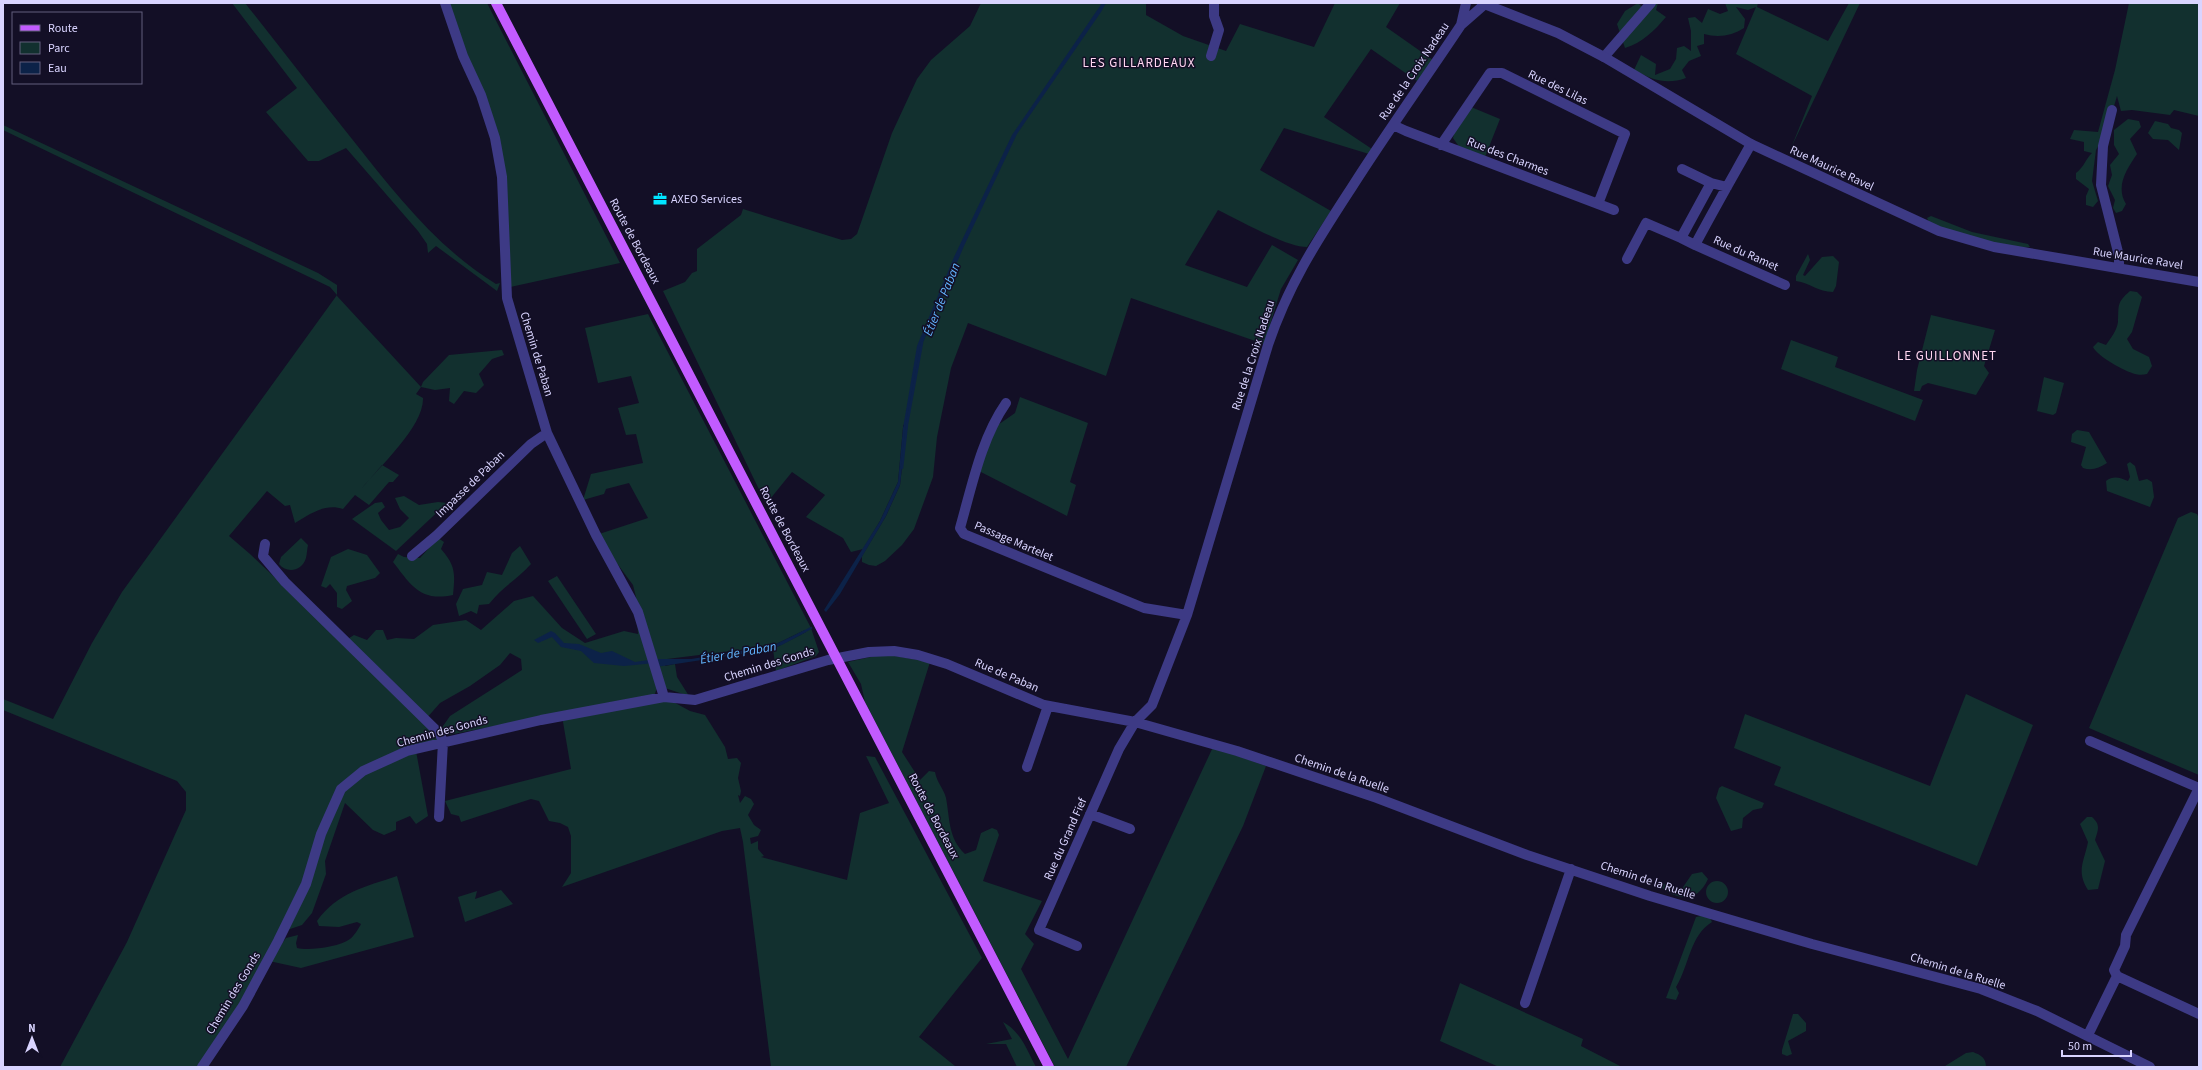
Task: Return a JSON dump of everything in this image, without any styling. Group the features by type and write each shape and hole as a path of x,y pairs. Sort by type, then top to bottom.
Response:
{"main road":[{"name":"Route de Bordeaux","path":"496,3 1049,1067"}],"street":[{"name":"Chemin de Paban","path":"445,3 463,56 482,95 495,138 502,177 507,298 547,433 596,535 638,612 664,697"},
{"path":"1211,56 1219,30 1214,16 1214,3"},
{"path":"1461,25 1466,3"},
{"path":"1604,57 1651,3"},
{"path":"1461,25 1483,4"},
{"name":"Rue Maurice Ravel","path":"1483,4 1558,33 1604,57 1751,144 1895,212 1965,240 1994,247 2119,267 2199,282"},
{"name":"Rue de la Croix Nadeau","path":"1135,722 1152,705 1187,615 1268,345 1283,303 1307,255 1461,25"},
{"name":"Rue des Lilas","path":"1441,145 1490,73 1502,73 1624,134 1598,204"},
{"path":"2112,110 2103,146 2101,185 2117,250 2119,267"},
{"name":"Rue des Charmes","path":"1393,125 1441,145 1614,210"},
{"name":"Rue du Ramet","path":"1695,245 1751,144"},
{"path":"1682,169 1711,183 1727,187"},
{"path":"1681,238 1711,183"},
{"name":"Rue du Ramet","path":"1627,259 1646,223 1785,285"},
{"name":"Passage Martelet","path":"1006,403 996,418 976,472 960,528 964,534 1144,608 1187,615"},
{"name":"Impasse de Paban","path":"412,556 437,535 531,444 547,433"},
{"path":"265,544 263,556 285,582 440,734 443,742 439,817"},
{"name":"Rue de Paban","path":"838,659 870,652 918,654 1048,706 1135,722"},
{"name":"Chemin des Gonds","path":"202,1067 243,1006 278,941 306,884 321,834 342,790 363,770 407,751 443,742 541,720 664,697 695,700 801,667 838,659"},
{"path":"1027,767 1048,706"},
{"name":"Rue du Grand Fief","path":"1076,946 1039,930 1119,749 1135,722"},
{"name":"Chemin de la Ruelle","path":"1135,722 1237,751 1378,798 1479,838 1650,896 1812,944 1981,989 2088,1035 2150,1067"},
{"path":"2090,741 2199,788 2126,935 2125,946 2114,970 2117,976 2199,1014"},
{"path":"1090,814 1130,830"},
{"path":"1525,1003 1571,869"},
{"path":"2088,1035 2117,976"}],"green space":[{"path":"232,3 245,3 400,199 455,254 496,284 500,283 497,291 436,246 428,253 427,244 418,231 346,148 319,161 308,161 266,112 297,88"},
{"path":"447,3 487,3 620,263 506,288 495,138"},
{"path":"981,3 1146,3 1146,15 1183,36 1226,51 1240,24 1314,47 1335,3 1400,3 1386,27 1433,60 1417,81 1371,49 1324,117 1372,149 1369,154 1284,128 1260,170 1331,211 1307,247 1287,243 1218,210 1185,265 1247,287 1272,245 1298,260 1281,289 1264,344 1131,298 1106,376 968,323 951,368 937,437 933,477 914,529 902,545 885,561 876,566 869,565 862,562 862,556 886,516 900,485 907,424 903,425 898,482 880,521 863,549 851,552 843,538 806,517 825,495 792,472 766,504 663,291 685,282 692,273 697,271 697,249 741,215 743,209 842,240 851,239 857,234 892,133 917,79 931,60 970,26","holes":["976,213 915,361 952,264"]},
{"path":"1638,3 1642,7 1651,3 1658,3 1656,10 1666,17 1648,36 1625,48 1617,24 1625,11"},
{"path":"1725,3 1758,3 1757,7 1828,41 1849,3 1860,3 1791,148 1812,96 1736,54 1756,7 1748,10 1736,7 1745,19 1744,28 1739,31 1725,36 1704,34 1704,44 1697,46 1701,56 1689,61 1682,70 1686,78 1672,81 1653,79 1634,70 1641,55 1656,64 1655,75 1670,69 1676,59 1677,48 1684,46 1691,51 1691,31 1688,18 1695,17 1702,23 1708,9 1720,14 1728,11"},
{"path":"2129,3 2199,3 2199,116 2174,110 2170,115 2132,110 2121,111 2117,96 2106,133 2096,150 2092,181 2098,201 2093,207 2086,205 2086,196 2089,189 2076,179 2076,173 2092,153 2084,151 2084,142 2070,139 2074,130 2098,132 2115,70"},
{"path":"1471,107 1500,119 1485,157 1460,148 1453,138 1454,133"},
{"path":"2128,119 2139,121 2141,127 2130,139 2137,154 2126,172 2122,184 2123,197 2126,204 2122,211 2116,213 2113,208 2115,200 2108,186 2112,175 2110,165 2119,154 2114,145 2114,130"},
{"path":"2155,121 2168,124 2171,128 2179,130 2182,133 2179,150 2168,140 2153,139 2148,133"},
{"path":"3,125 318,273 337,285 337,295 330,287 3,130"},
{"path":"1931,216 1972,232 2028,244 2030,247 2020,248 1960,236 1929,222 1927,218"},
{"path":"1808,254 1810,260 1803,275 1805,276 1822,257 1833,256 1839,262 1836,286 1833,292 1823,291 1796,281 1796,276"},
{"path":"2130,291 2137,292 2142,297 2132,332 2127,339 2133,349 2149,357 2152,366 2147,374 2139,375 2118,367 2100,355 2093,347 2098,342 2106,345 2112,337 2118,322 2120,302"},
{"path":"337,295 421,387 416,394 423,398 421,409 416,421 400,445 382,465 399,475 393,482 389,482 369,505 355,495 343,509 330,507 324,508 295,523 290,505 285,506 267,491 229,536 343,642 354,635 367,640 376,630 383,630 387,640 396,638 414,639 433,625 466,620 481,630 514,601 533,596 562,628 585,643 624,631 638,634 636,597 633,585 596,535 648,518 629,483 606,489 604,494 583,500 591,474 643,463 636,434 626,435 618,408 639,403 631,376 598,383 585,328 648,314 811,628 819,652 816,656 776,671 773,649 806,632 805,630 772,646 667,659 665,666 675,664 677,677 689,696 665,688 660,680 654,696 448,735 441,729 450,716 522,670 521,659 510,653 500,665 470,686 440,703 425,720 443,742 416,751 428,816 416,824 410,816 396,822 396,830 384,835 373,830 345,803 325,861 326,874 312,913 302,925 287,930 278,941 202,1067 60,1067 127,942 186,810 186,792 177,781 3,710 3,699 53,719 92,643 122,592"},
{"path":"1931,315 1995,330 1984,366 1989,373 1976,395 1928,383 1922,386 1920,391 1914,391 1917,370"},
{"path":"1791,340 1838,357 1835,367 1923,400 1915,421 1781,369"},
{"path":"502,350 504,355 492,359 479,374 484,385 476,393 464,391 454,404 449,401 450,388 435,390 421,387 423,382 449,355"},
{"path":"2044,377 2064,383 2056,413 2053,415 2037,411"},
{"path":"1020,397 1088,423 1070,482 1076,485 1067,516 979,471 995,427 1015,413"},
{"path":"2077,430 2089,432 2107,463 2095,468 2083,468 2081,465 2086,447 2071,442 2072,434"},
{"path":"2130,462 2135,466 2139,481 2147,479 2152,482 2154,497 2150,507 2107,491 2106,481 2109,479 2117,478 2128,481 2130,477 2127,464"},
{"path":"404,496 419,505 438,502 447,503 396,551 352,519 375,503 382,502 385,507 378,513 381,520 389,530 400,527 409,518 400,509 395,498"},
{"path":"2191,512 2197,514 2199,518 2199,775 2089,728 2178,518"},
{"path":"301,538 308,545 304,562 301,566 294,570 282,567 279,564 281,557"},
{"path":"438,538 444,542 441,549 452,565 454,576 453,595 442,597 424,594 417,590 405,578 393,562 398,554 404,557 420,558"},
{"path":"520,546 531,564 489,604 479,605 477,614 471,611 459,616 456,604 463,589 482,585 487,572 502,575 512,553"},
{"path":"348,549 367,555 380,573 375,578 347,586 346,590 352,601 342,609 337,607 337,593 330,584 326,588 321,586 331,557"},
{"path":"557,576 596,634 587,639 548,581"},
{"path":"884,654 930,662 902,752 920,780 929,771 935,772 946,798 951,828 959,848 965,854 976,850 981,833 992,828 997,830 999,835 983,881 1042,901 1025,934 1034,944 1021,969 1068,1059 1213,747 1266,766 1243,826 1126,1067 1055,1067 865,702 861,684 848,662"},
{"path":"1966,694 2033,725 1977,866 1774,785 1781,767 1734,748 1745,714 1930,786"},
{"path":"668,699 690,711 705,715 725,747 728,759 737,758 741,763 738,778 741,791 740,796 738,795 740,803 745,796 751,799 754,804 748,815 754,825 761,830 758,836 750,838 751,844 758,841 758,849 764,856 761,857 847,880 860,813 889,803 866,756 875,757 982,958 919,1037 955,1066 954,1067 771,1067 740,828 722,831 562,887 571,873 571,836 568,827 560,823 549,821 539,801 531,799 461,822 459,816 451,814 445,801 571,769 562,716"},
{"path":"1722,786 1764,803 1762,808 1753,810 1743,818 1742,828 1731,831 1716,798 1719,788"},
{"path":"2087,817 2092,817 2098,825 2095,840 2105,861 2098,889 2088,890 2082,877 2082,866 2088,842 2080,824"},
{"path":"1702,872 1708,879 1704,887 1693,896 1680,897 1659,886 1663,883 1679,893 1692,874"},
{"path":"397,876 414,937 301,968 269,961 286,938 298,935 296,943 297,948 302,949 324,948 350,939 361,924 357,922 339,927 319,926 317,921 325,911 343,897 363,887"},
{"path":"1717,881 1725,884 1728,892 1725,900 1717,903 1709,900 1706,892 1709,884"},
{"path":"501,890 513,904 465,922 458,897 477,891 475,899"},
{"path":"1701,916 1710,918 1712,922 1699,935 1694,943 1676,987 1679,993 1676,1000 1666,998 1696,917"},
{"path":"1460,983 1583,1039 1581,1046 1622,1067 1499,1067 1440,1041"},
{"path":"1793,1014 1798,1014 1806,1023 1806,1031 1788,1041 1792,1054 1787,1056 1782,1054 1782,1050"},
{"path":"1003,1022 1019,1036 1036,1067 1017,1067 1006,1044 986,1044 1012,1039"},
{"path":"1973,1052 1982,1057 1985,1061 1986,1067 1945,1066 1966,1053"}],"water":[{"path":"1102,3 1106,3 1101,12 1017,134 964,246 922,345 908,415 900,485 886,516 840,594 826,612 824,610 880,521 898,482 903,428 917,346 954,257 1012,135"},
{"path":"805,630 806,632 773,649 656,667 655,663 624,666 594,663 581,651 561,647 552,637 538,643 534,640 551,631 555,633 564,643 579,644 601,653 612,651 635,662 655,659 691,659 772,646"}],"waterway":[{"name":"Étier de Paban","path":"902,468 907,424 922,343"},
{"name":"Étier de Paban","path":"781,644 811,628"}],"place":[{"name":"AXEO Services","path":"660,199"}],"district":[{"name":"LES GILLARDEAUX","path":"1139,62"},
{"name":"LE GUILLONNET","path":"1947,355"}]}
